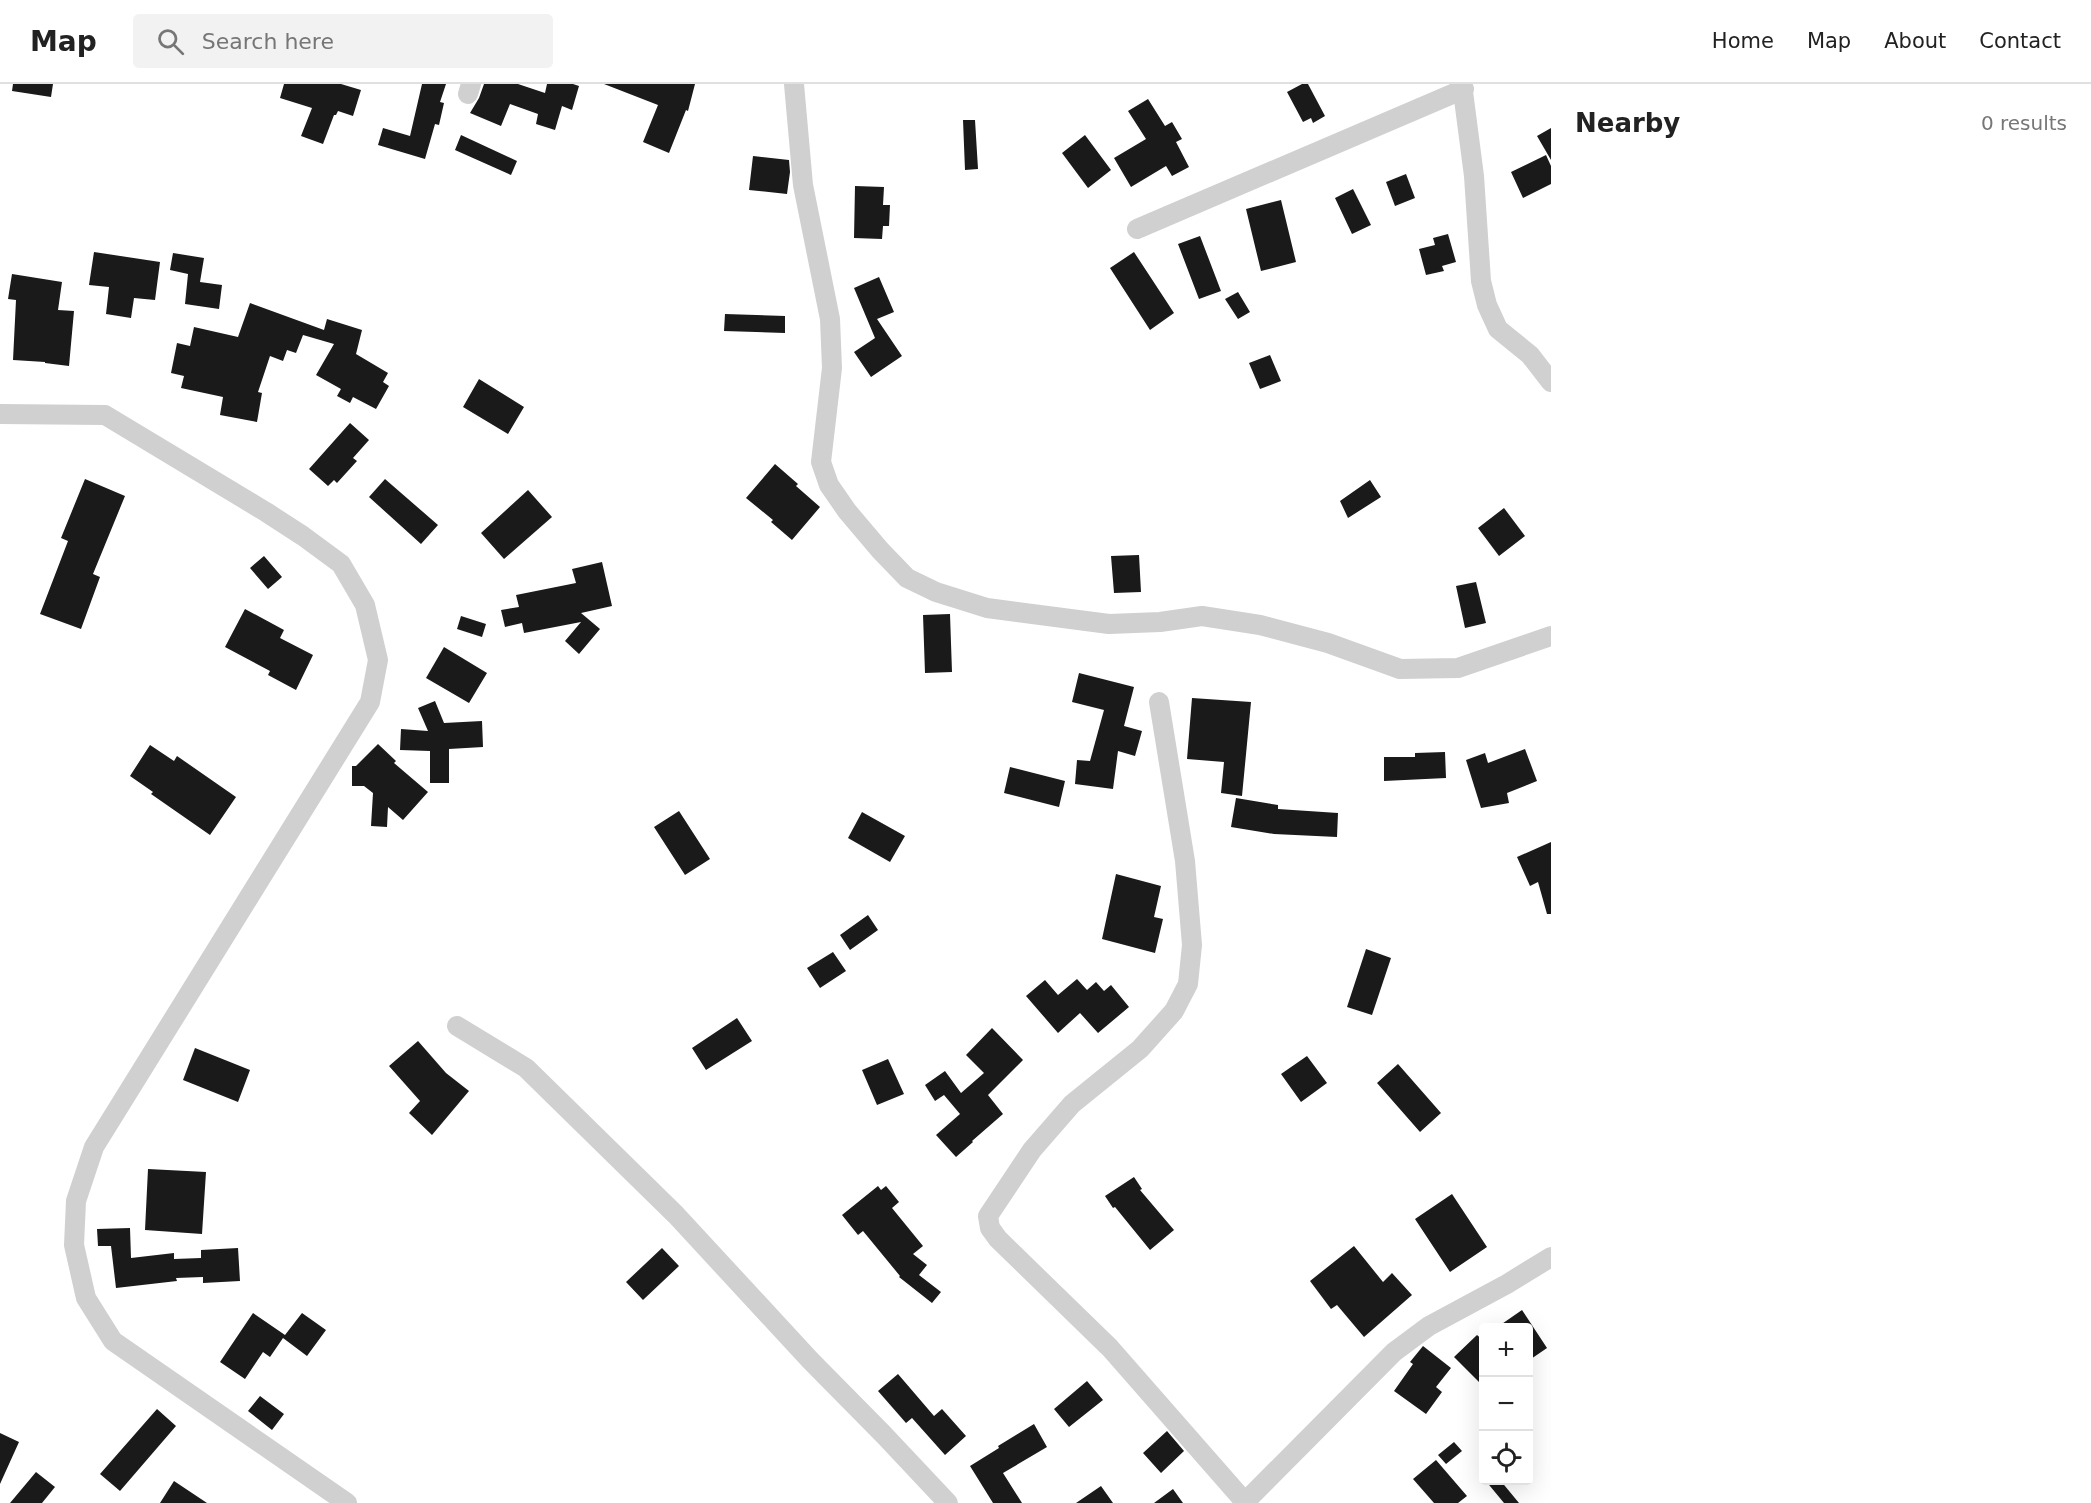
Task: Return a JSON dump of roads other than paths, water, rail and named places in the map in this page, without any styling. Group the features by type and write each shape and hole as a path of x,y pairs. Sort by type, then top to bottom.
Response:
{"street":[{"path":"794,84 802,185 830,319 832,368 821,462 829,485 847,511 907,578 936,592 987,608 1109,624 1160,622 1202,616 1260,625 1328,643 1400,669 1458,668 1551,636"},
{"path":"1137,229 1463,87 1474,176 1481,281 1487,305 1498,329 1530,355 1551,382"},
{"path":"0,414 105,415 303,536 341,564 365,605 378,660 370,702 94,1147 76,1201 74,1245 86,1298 113,1341 347,1503"},
{"path":"1159,702 1185,861 1192,945 1188,984 1174,1011 1140,1049 1072,1104 1032,1150 988,1216 990,1228 998,1239 1110,1348 1244,1503 1394,1352 1429,1326 1551,1257"},
{"path":"457,1026 526,1068 676,1215 734,1275 810,1360 948,1503"}]}
